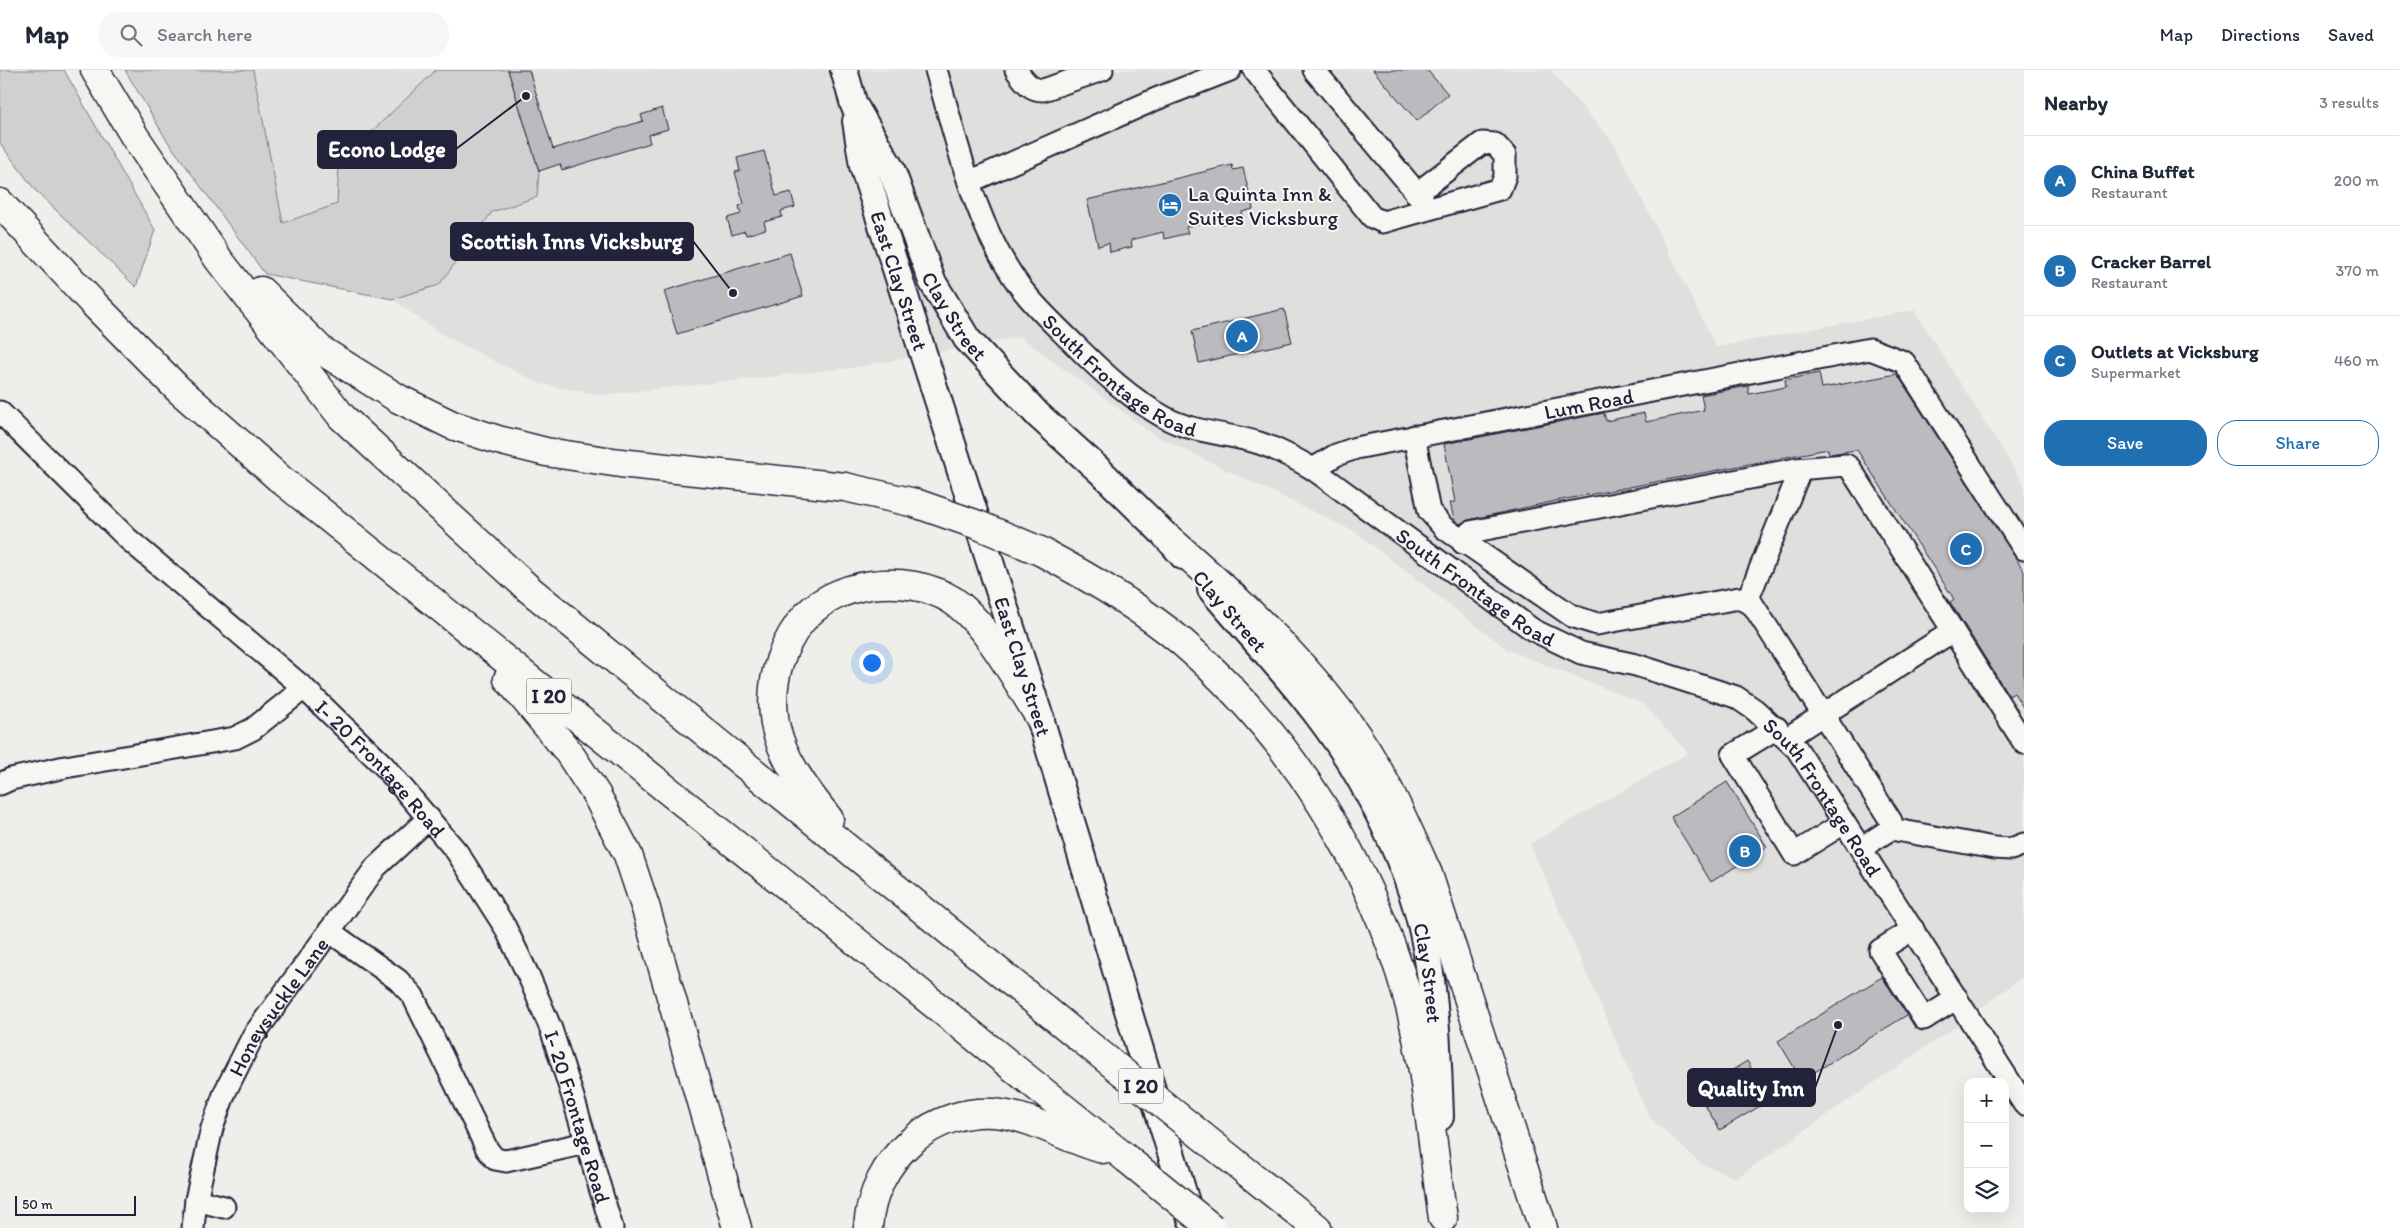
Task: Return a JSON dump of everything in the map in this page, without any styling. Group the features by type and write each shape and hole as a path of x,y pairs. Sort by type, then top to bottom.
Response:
{"highway":[{"name":"I 20","path":"95,70 135,137 219,260 342,417 530,590 1079,1037 1317,1228"},
{"name":"I 20","path":"0,203 91,301 178,389 280,478 1212,1228"},
{"path":"219,260 255,286 321,350 399,399 461,428 546,452 620,463 845,487 915,503 978,525 1040,551 1088,576 1180,641 1219,677 1271,734 1308,783 1344,842 1365,882 1389,939 1408,999 1418,1044 1443,1223"},
{"path":"1168,538 1234,595 1288,650 1329,699 1367,751 1403,818 1428,874 1543,1228"},
{"path":"859,858 808,793 788,759 775,726 773,695 777,667 786,644 800,622 816,608 839,595 862,586 887,583 910,584 938,592 953,601 971,616 995,648 1040,718"},
{"path":"465,628 567,750 596,794 628,855 646,909 737,1228"},
{"path":"868,1228 874,1193 896,1156 914,1138 933,1125 950,1118 984,1112 1004,1114 1032,1121 1085,1145 1124,1156"}],"main road":[{"name":"Clay Street","path":"844,70 854,105 891,169 932,282 967,339 1038,415 1168,538 1276,664 1348,760 1384,827 1407,881 1423,935 1433,993 1437,1045 1443,1223"},
{"name":"East Clay Street","path":"854,105 863,166 1040,718 1194,1228"}],"street":[{"name":"South Frontage Road","path":"936,70 982,218 997,251 1022,289 1080,350 1126,392 1176,423 1258,442 1313,469 1533,630 1581,653 1636,665 1736,697 1782,733 1797,749 2024,1104"},
{"path":"1016,70 1028,85 1036,90 1043,90 1102,70"},
{"path":"970,182 1193,77 1230,70"},
{"path":"1254,70 1372,217 1383,222 1423,201 1314,70"},
{"name":"Lum Road","path":"1313,469 1336,455 1356,448 1870,349 1904,362 2024,549"},
{"name":"I- 20 Frontage Road","path":"0,412 128,539 304,688 384,766 458,852 486,895 530,979 551,1029 612,1228"},
{"path":"1414,436 1429,511 1444,528 1463,543 1572,616 1597,624 1739,598 1753,605 1825,714 1892,821 1890,828 1861,848"},
{"path":"1463,543 1470,532 1796,468 1846,466 1850,468 2024,743"},
{"path":"1747,601 1798,476 1796,468"},
{"path":"1844,823 1794,854 1733,755 1825,714 1953,631"},
{"path":"0,784 11,779 66,767 235,738 253,729 304,688"},
{"name":"Honeysuckle Lane","path":"193,1228 196,1200 212,1128 225,1092 253,1036 376,867 429,818"},
{"path":"1890,828 1994,848 2011,849 2024,844"},
{"path":"1913,929 1880,950 1924,1019 1957,998"},
{"path":"329,931 398,980 413,996 487,1150 495,1159 506,1161 586,1143"},
{"path":"196,1200 224,1207"}],"shaded area":[{"path":"0,70 64,70 155,230 136,287 35,190 0,143"},
{"path":"125,70 253,70 283,223 337,204 339,163 436,70 508,70 539,171 537,197 492,212 439,285 392,299 265,274 166,139"},
{"path":"252,70 1550,70 1614,143 1716,347 1914,310 2024,484 2024,976 1955,1027 1736,1178 1701,1164 1649,1117 1530,844 1688,753 1642,703 1508,650 1355,532 1156,436 1020,337 851,368 602,395 540,384 443,335 283,223"}],"building":[{"path":"508,70 529,70 553,149 643,121 641,115 662,108 668,129 648,135 650,143 562,170 560,164 539,171"},
{"path":"1373,70 1427,70 1448,94 1417,121"},
{"path":"764,151 776,196 791,192 795,207 781,211 782,217 764,222 766,229 746,235 745,231 732,235 727,218 741,214 739,206 744,204 735,172 740,171 737,158"},
{"name":"La Quinta Inn & Suites Vicksburg","path":"1232,165 1233,170 1243,168 1253,209 1242,212 1243,218 1222,224 1221,218 1186,227 1188,233 1164,239 1163,232 1131,240 1132,247 1110,252 1109,243 1098,246 1087,200"},
{"path":"790,253 803,296 677,334 664,291"},
{"path":"1284,309 1292,342 1199,363 1192,331"},
{"path":"1819,373 1822,388 1897,374 2024,571 2024,709 2014,693 2009,696 1950,602 1954,599 1857,450 1829,454 1828,449 1556,501 1468,520 1460,524 1454,519 1450,503 1455,502 1444,444 1604,413 1606,421 1644,413 1646,422 1704,410 1701,395 1748,386 1749,394 1786,387 1785,380"},
{"path":"1727,782 1767,847 1711,882 1671,817"},
{"path":"1882,977 1907,1015 1802,1080 1778,1041"},
{"path":"1747,1061 1770,1100 1720,1130 1697,1092"}],"place":[{"name":"Econo Lodge","path":"526,96"},
{"name":"La Quinta Inn & Suites Vicksburg","path":"1170,205"},
{"name":"Scottish Inns Vicksburg","path":"733,293"},
{"name":"China Buffet","path":"1242,336"},
{"name":"Outlets at Vicksburg","path":"1966,549"},
{"name":"Cracker Barrel","path":"1745,851"},
{"name":"Quality Inn","path":"1838,1025"}]}
